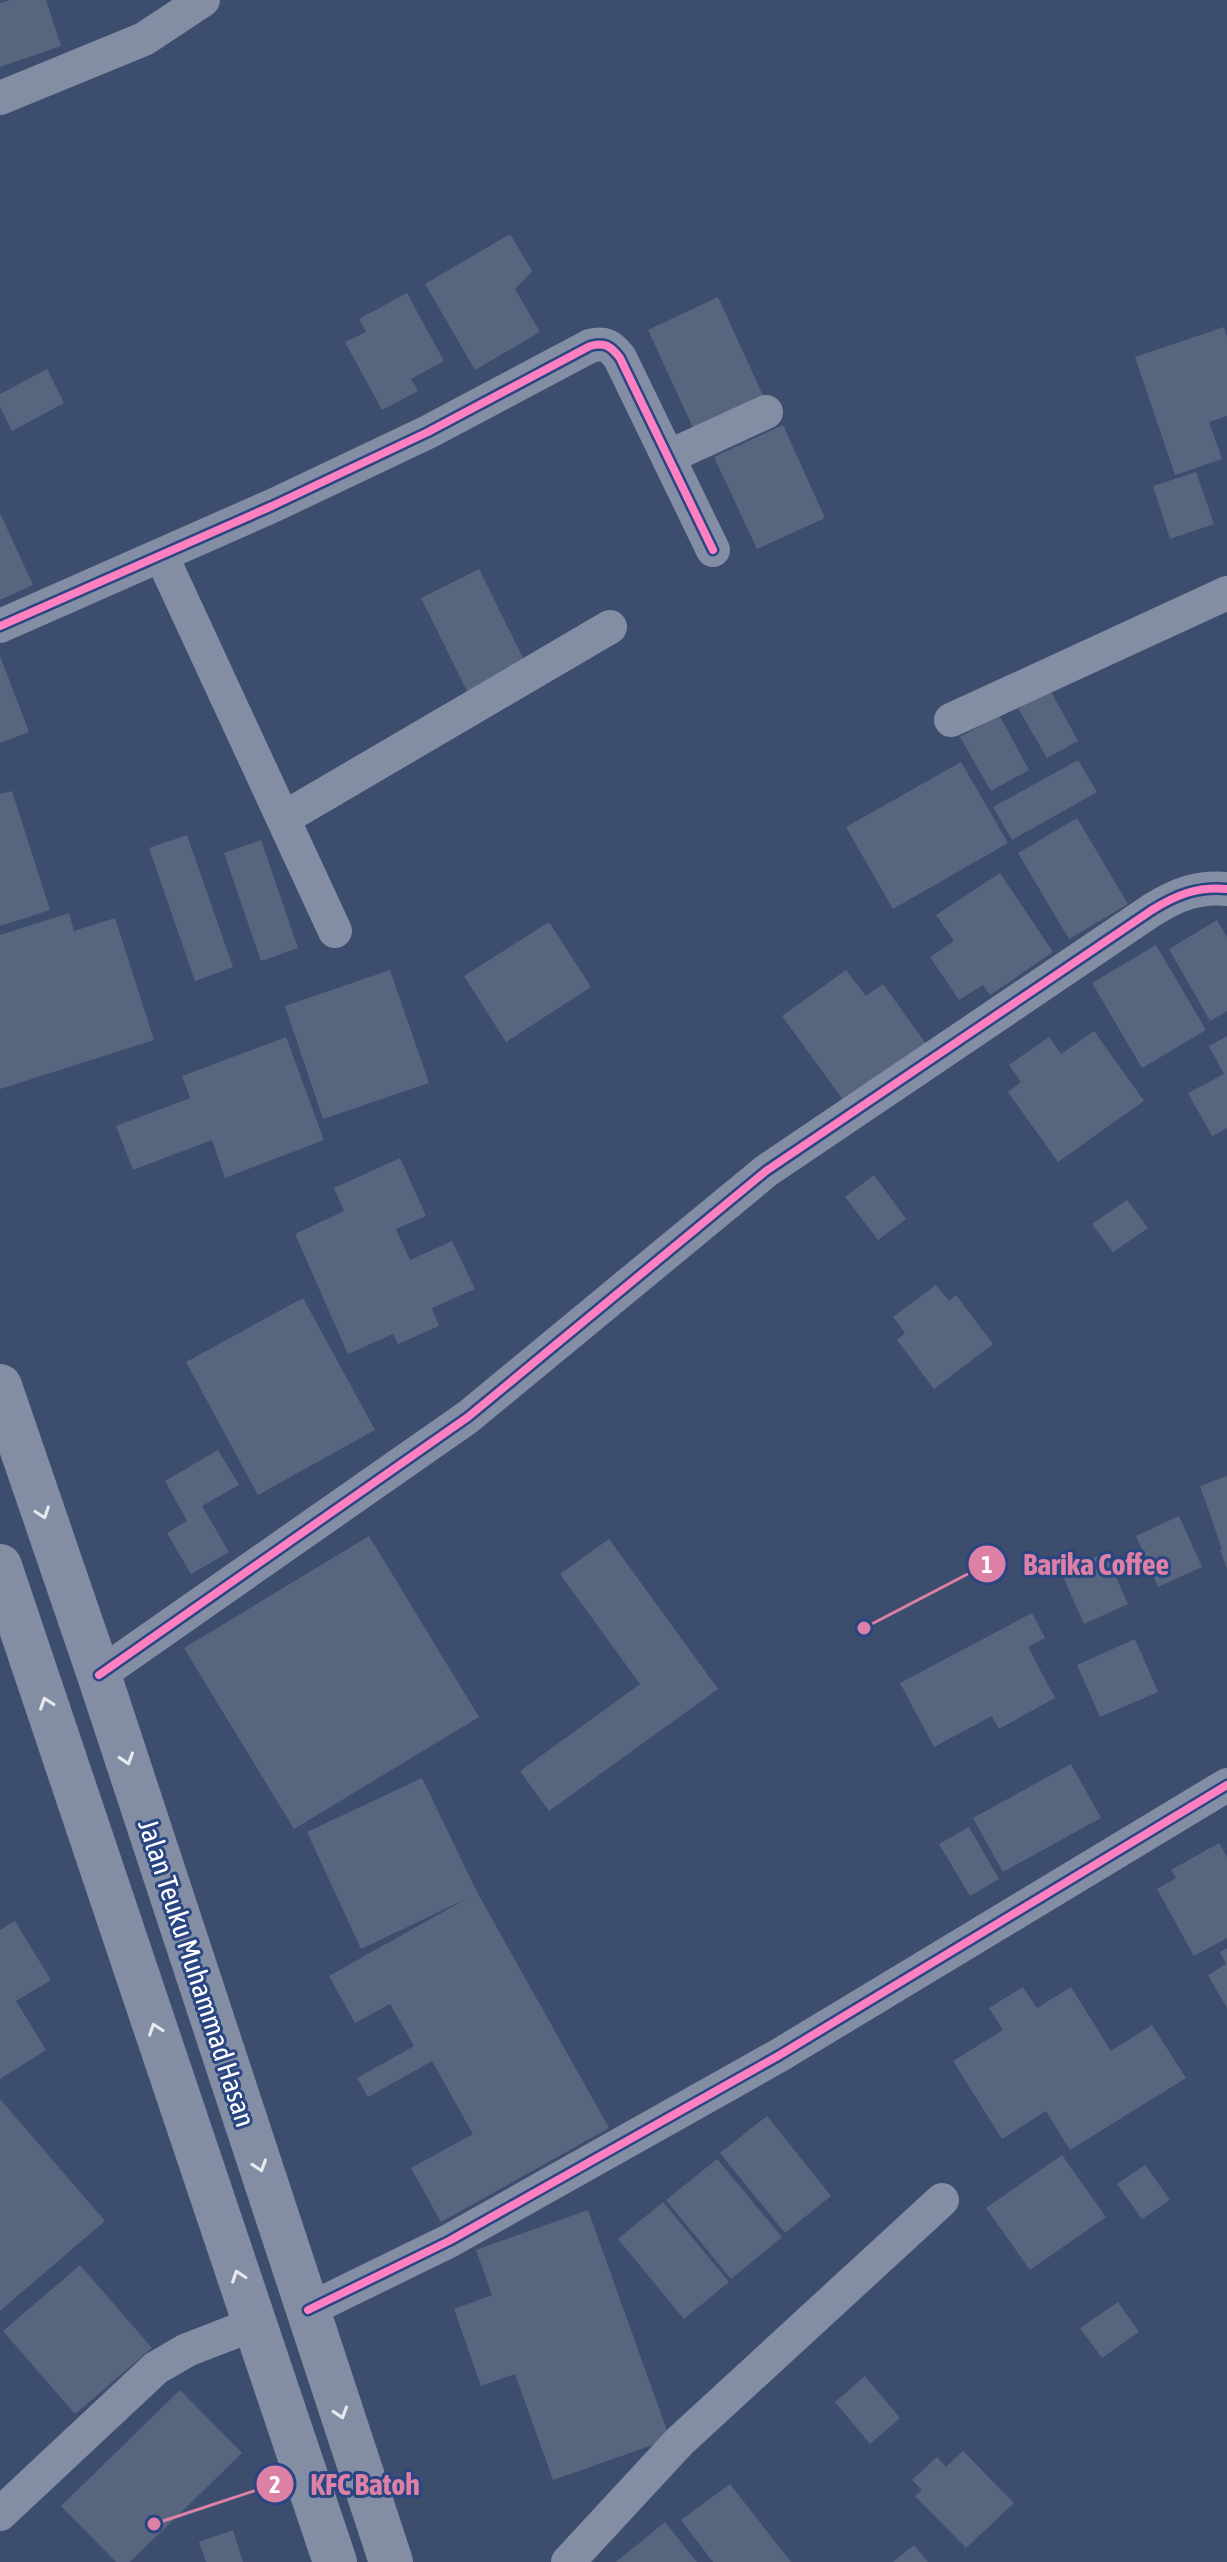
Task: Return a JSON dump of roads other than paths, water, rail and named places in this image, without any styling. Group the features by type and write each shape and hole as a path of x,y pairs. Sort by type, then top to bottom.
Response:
{"highway":[{"name":"Jalan Teuku Muhammad Hasan","path":"0,1386 12,1462 99,1675 391,2562"},
{"name":"Jalan Teuku Muhammad Hasan","path":"0,1566 335,2562"}],"street":[{"path":"0,98 144,39 203,0"},
{"path":"0,626 162,557 428,432 599,343 607,344 620,358 713,550"},
{"path":"668,457 766,412"},
{"path":"162,557 335,931"},
{"path":"951,720 1227,593"},
{"path":"284,818 610,627"},
{"path":"99,1675 468,1417 766,1171 1152,910 1176,896 1195,890 1227,889"},
{"path":"308,2310 449,2241 778,2056 1223,1796"},
{"path":"568,2562 680,2441 942,2200"},
{"path":"0,2514 156,2368 187,2350 254,2324"}],"place":[{"name":"Barika Coffee","path":"864,1628"},
{"name":"KFC Batoh","path":"154,2524"}]}
